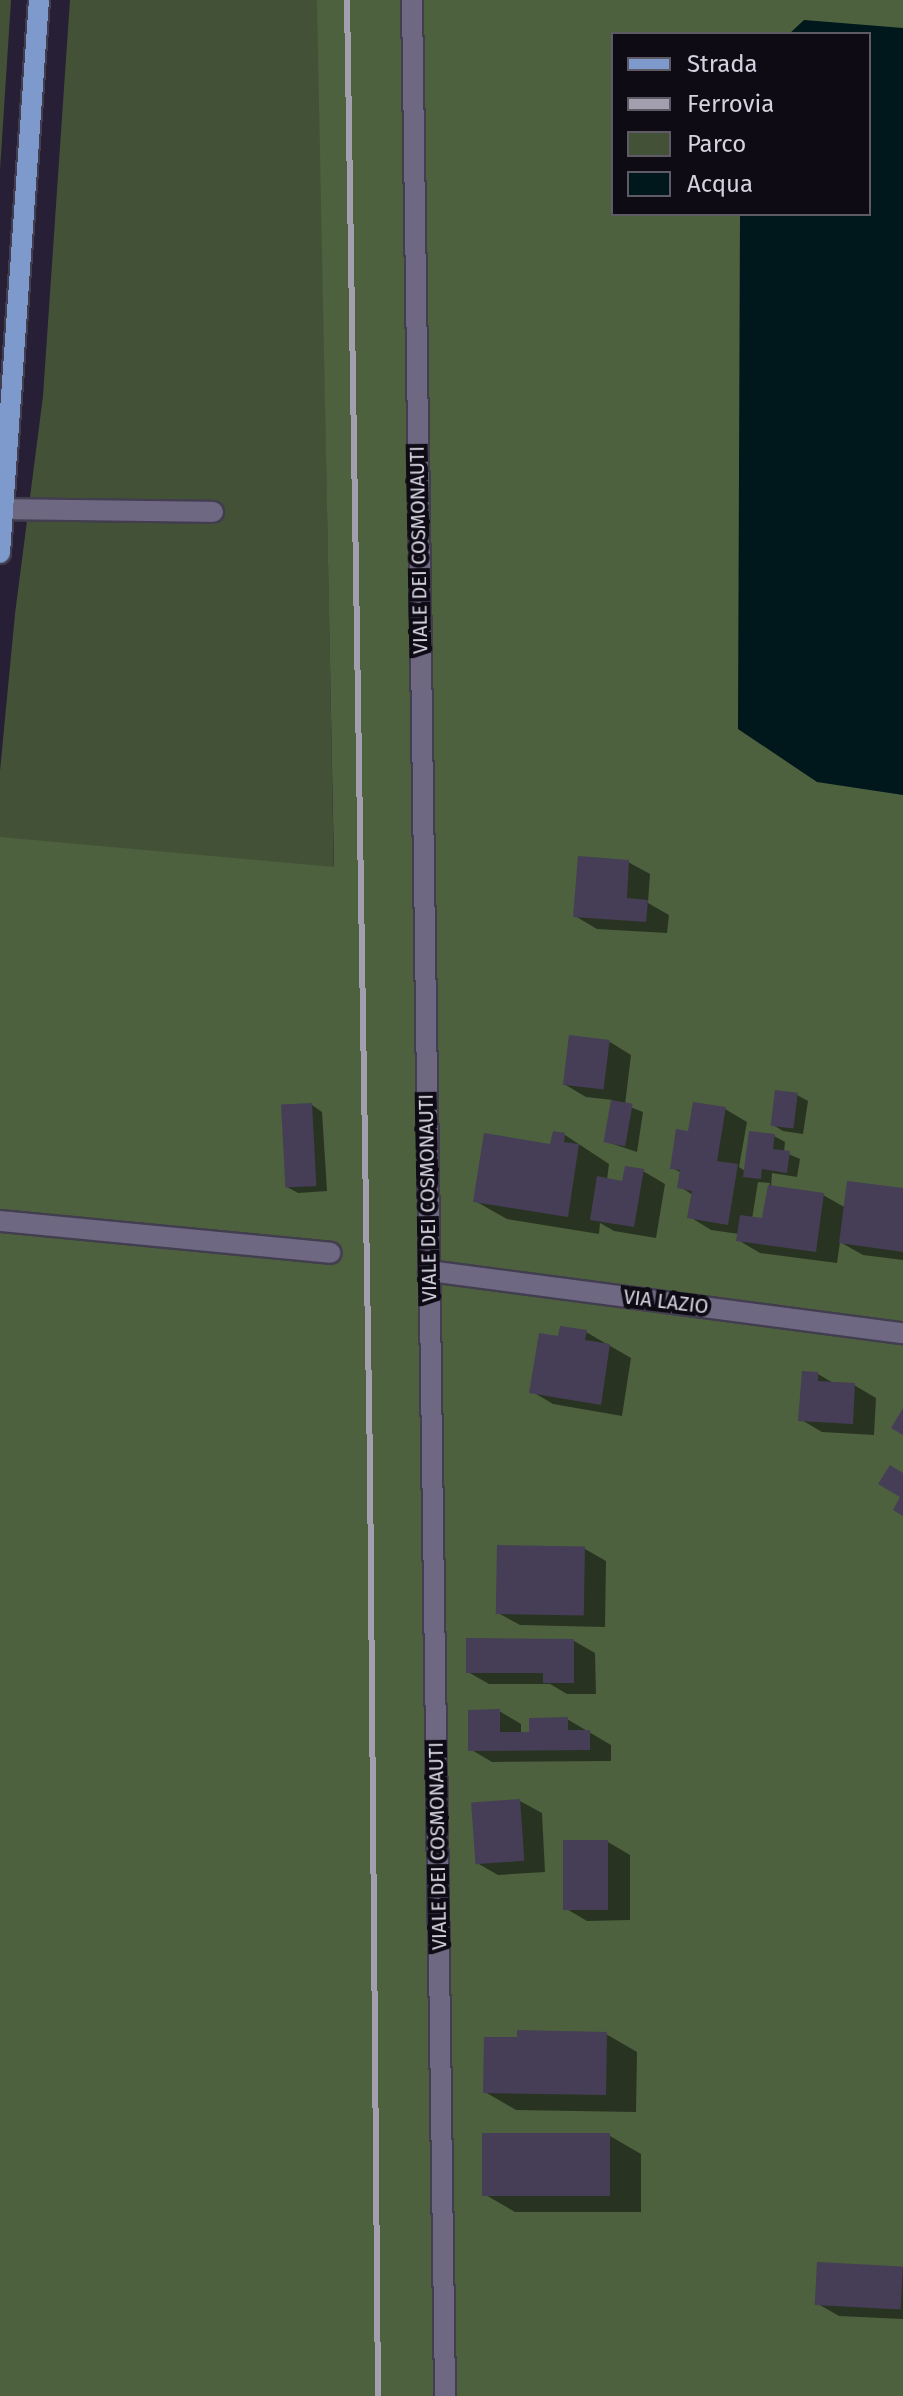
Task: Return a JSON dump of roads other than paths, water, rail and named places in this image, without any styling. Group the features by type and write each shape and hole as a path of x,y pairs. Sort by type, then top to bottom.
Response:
{"main road":[{"path":"0,553 39,0"}],"street":[{"name":"VIALE DEI COSMONAUTI","path":"412,0 445,2396"},
{"path":"3,509 213,512"},
{"path":"0,1221 330,1253"},
{"name":"VIA LAZIO","path":"429,1271 903,1333"}],"water":[{"path":"804,20 903,28 903,795 817,782 738,729 740,216 871,216 871,32 791,32"}],"railway":[{"path":"347,0 370,1464 378,2396"}]}
